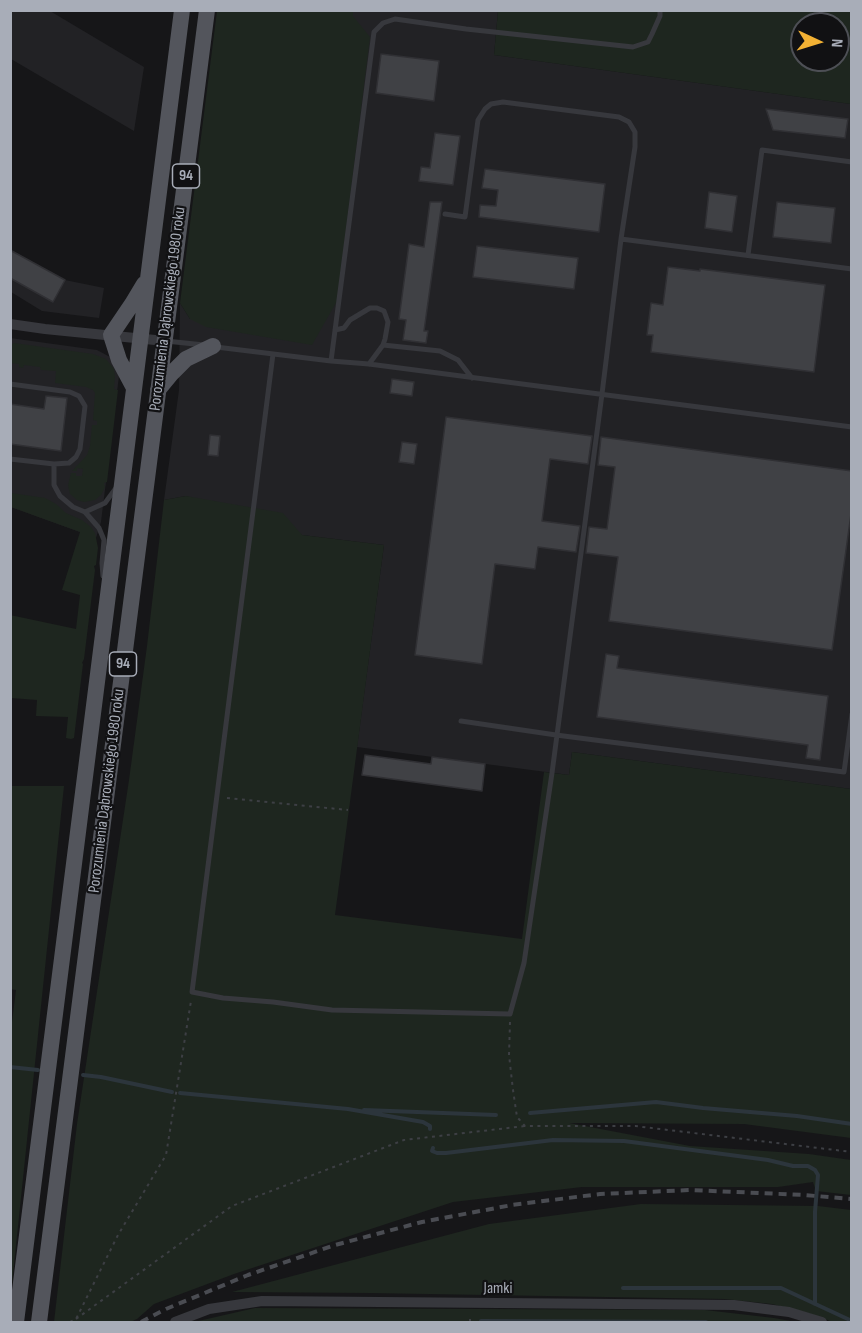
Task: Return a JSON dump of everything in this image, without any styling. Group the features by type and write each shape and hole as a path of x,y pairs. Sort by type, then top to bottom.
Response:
{"main road":[{"name":"Porozumienia Dąbrowskiego 1980 roku","path":"17,1317 182,10"},
{"name":"Porozumienia Dąbrowskiego 1980 roku","path":"39,1323 207,10"},
{"path":"134,388 119,360 111,335 148,278"},
{"path":"158,391 186,359 213,346"}],"street":[{"path":"10,324 165,341"},
{"name":"Jamki","path":"175,1322 209,1309 262,1301 734,1305 789,1312 822,1323"}],"lane":[{"path":"331,361 374,32 383,23 395,19 633,47 648,42 660,16 660,10"},
{"path":"273,354 192,992 224,998 332,1010 510,1014 524,963 552,773 635,147 635,132 629,122 619,117 503,102 491,104 478,120 465,218 445,214"},
{"path":"748,255 762,150 852,162"},
{"path":"621,239 852,269"},
{"path":"335,330 344,328 350,320 370,308 384,311 388,322 383,345 369,364"},
{"path":"165,341 369,364 852,427"},
{"path":"383,345 441,351 458,360 472,378"},
{"path":"10,384 70,392 79,396 85,406 80,449 69,463 54,464 10,459"},
{"path":"54,464 54,485 60,496 73,507 85,512 99,528 104,540 102,563 106,605"},
{"path":"85,512 105,502 123,477"},
{"path":"461,721 844,772 852,714"},
{"path":"48,1069 71,1072"}],"path":[{"path":"218,797 348,810"},
{"path":"76,1318 118,1235 166,1155 192,992"},
{"path":"510,1014 509,1055 513,1090 517,1117 525,1126"},
{"path":"70,1323 232,1206 404,1140 525,1126 635,1126 852,1152"}],"shaded area":[{"path":"11,10 50,11 144,67 134,131 11,59"},
{"path":"217,11 353,11 353,16 370,37 337,301 312,345 206,327 190,319 180,303"},
{"path":"353,11 498,11 494,55 851,104 851,789 572,752 569,775 357,747 384,545 302,535 186,496 164,500 179,390 180,303 190,319"},
{"path":"498,11 851,11 851,104 494,55"},
{"path":"11,250 65,280 104,288 99,318 42,311 11,292"},
{"path":"10,338 97,350 110,357 119,376 101,522 95,541 80,532 11,507"},
{"path":"14,343 93,354 106,359 114,369 114,389 118,390 107,482 104,483 105,487 101,495 95,500 84,502 77,500 70,494 68,485 71,473 82,476 83,469 77,468 77,471 72,471 87,455 92,425 97,425 97,421 93,420 95,393 86,387 55,383 56,371 24,365 23,368 19,367 19,364 11,363 11,345"},
{"path":"11,493 45,498 66,513 82,520 95,533 98,548 74,738 71,739 66,738 68,717 36,716 37,700 11,698 10,615 76,629 80,595 62,590 80,532 11,507"},
{"path":"186,496 283,513 302,535 384,545 335,915 522,939 544,772 569,775 572,752 851,789 851,1138 744,1124 569,1123 690,1146 809,1154 851,1160 851,1195 816,1191 813,1182 778,1187 582,1187 453,1202 234,1274 154,1304 130,1322 54,1322 77,1124 129,780 164,500"},
{"path":"11,786 64,786 11,1293 10,1038 16,990 10,989"},
{"path":"641,1204 818,1206 851,1210 851,1322 833,1322 772,1304 724,1299 232,1292 489,1224"},
{"path":"255,1308 705,1310 796,1322 194,1322"}],"building":[{"path":"381,54 439,61 434,101 376,93"},
{"path":"766,109 848,119 845,138 773,130"},
{"path":"435,133 460,136 453,185 419,181 421,167 430,168"},
{"path":"485,169 605,184 599,232 479,217 480,205 496,206 498,190 482,188"},
{"path":"709,192 737,196 732,232 705,228"},
{"path":"430,202 442,202 424,331 428,331 426,343 403,340 406,320 399,319 409,244 424,247"},
{"path":"777,202 835,208 831,243 773,237"},
{"path":"477,246 578,258 574,289 473,277"},
{"path":"10,250 65,280 53,302 10,278"},
{"path":"668,267 825,285 814,372 651,352 653,335 647,335 651,303 663,305"},
{"path":"392,379 414,382 412,396 390,393"},
{"path":"46,396 67,398 61,451 10,444 10,404 44,409"},
{"path":"446,417 592,436 588,464 550,459 542,521 580,526 576,552 538,547 535,569 495,564 482,664 415,655"},
{"path":"210,435 220,436 218,456 208,455"},
{"path":"601,437 852,471 852,507 832,650 609,621 618,557 586,553 589,527 607,529 615,467 598,465"},
{"path":"402,442 417,444 414,464 399,462"},
{"path":"606,654 619,656 617,668 828,696 820,760 806,758 808,745 597,717"},
{"path":"365,755 431,764 432,757 485,764 482,791 362,775"}],"waterway":[{"path":"10,1067 38,1070"},
{"path":"83,1075 172,1092"},
{"path":"180,1093 348,1109 423,1122 430,1126 430,1129"},
{"path":"530,1113 656,1102 797,1116 852,1124"},
{"path":"364,1110 496,1115"},
{"path":"433,1148 432,1151 437,1153 446,1153 553,1140 624,1141 768,1160 793,1166 808,1166 818,1175 815,1212 815,1304"},
{"path":"623,1288 781,1288 852,1321"},
{"path":"481,1321 706,1322"}],"railway":[{"path":"141,1322 166,1309 248,1275 335,1245 422,1222 512,1205 600,1194 691,1190 852,1199"}]}
